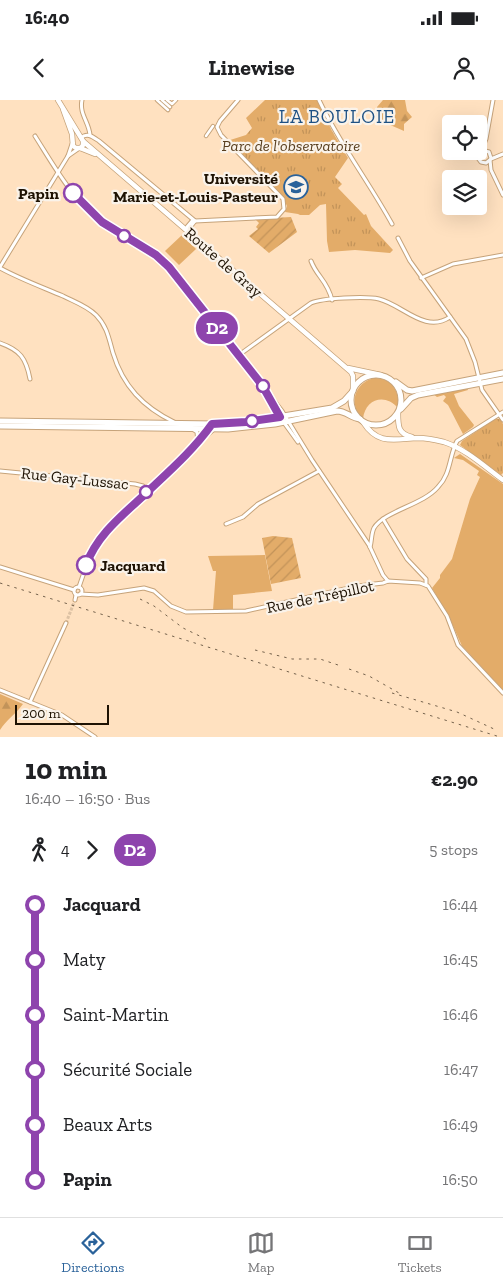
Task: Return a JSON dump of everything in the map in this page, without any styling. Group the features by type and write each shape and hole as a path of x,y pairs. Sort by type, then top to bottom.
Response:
{"main road":[{"path":"58,100 63,109 74,147 79,148 83,146 82,140 77,138 73,142"},
{"name":"Route de Gray","path":"63,109 82,140 292,318 345,367 353,376 353,390"},
{"name":"Route de Gray","path":"79,148 102,158"},
{"name":"Route de Gray","path":"345,367 381,376"},
{"path":"0,426 193,429 337,411 343,411 355,419 372,425 382,425 392,421 410,399 418,395 503,374"},
{"path":"284,419 332,408 344,402 358,383 372,375 391,380 412,391 503,379"},
{"path":"391,380 400,392 402,402 398,424 400,431 406,436 434,440 455,446 503,480"},
{"path":"353,390 351,405 354,413 367,428 388,440 397,441 416,438"},
{"path":"0,421 177,423 211,427"}],"street":[{"path":"82,100 80,107 89,126 90,135 194,221 275,218 284,209 283,199 221,135 217,127 238,100"},
{"path":"157,100 169,108 162,100"},
{"path":"168,100 172,104 176,100"},
{"path":"318,100 392,224"},
{"path":"487,133 493,100"},
{"path":"206,136 213,126"},
{"path":"82,140 90,135"},
{"path":"36,136 64,182 96,217 164,262 239,355 269,394 370,547 383,575 388,581"},
{"path":"73,142 68,156 0,268 91,310 107,330 122,377 136,396 148,407 177,423"},
{"path":"487,143 491,170"},
{"path":"68,156 79,148"},
{"path":"489,152 501,155"},
{"path":"484,163 501,155"},
{"path":"480,160 491,170 503,195"},
{"path":"187,229 194,221"},
{"path":"398,238 410,261 466,339 472,352 484,394 503,420"},
{"path":"422,278 453,264 503,254"},
{"path":"311,261 328,286 332,300"},
{"path":"239,355 314,302 320,300 354,298 381,300 418,319 443,321 450,317"},
{"path":"0,343 14,349 24,359 30,379"},
{"path":"370,547 374,528 383,519 424,498 439,487 448,472 455,446 459,440 503,412"},
{"path":"75,600 79,593 79,587 92,549 100,537 203,440 211,427"},
{"path":"193,429 198,436 198,443"},
{"name":"Rue Gay-Lussac","path":"0,471 135,484 143,486 148,491"},
{"path":"226,524 243,517 258,504 319,471"},
{"path":"383,519 409,562 426,579 426,585 447,616 458,645 503,692"},
{"path":"0,568 79,593"},
{"name":"Rue de Trépillot","path":"79,593 88,595 144,588 157,593 178,610 186,612 219,612 252,610 358,586 383,584 388,581 426,585"},
{"path":"74,590 79,587"},
{"path":"30,702 66,623"},
{"path":"0,690 62,715 95,737"}],"green space":[{"name":"Parc de l'observatoire","path":"265,100 317,100 348,158 335,177 342,184 338,188 364,215 366,214 371,226 393,250 390,253 355,250 329,252 326,204 320,205 309,215 285,212 287,206 283,198 227,141 246,135 252,128 246,118"},
{"path":"383,100 405,100 407,111 412,117 404,124 404,131 381,121 376,116 377,107"},
{"path":"291,217 297,232 269,253 249,236 258,229 256,227 259,223 255,219"},
{"path":"182,235 196,249 179,265 165,251"},
{"path":"374,378 385,380 394,387 398,396 398,408 393,403 376,400 367,407 363,419 356,407 355,395 362,385"},
{"path":"467,387 468,390 454,394 459,406 474,425 463,434 448,405 443,401 446,397 444,395 437,397 433,394"},
{"path":"495,419 500,419 503,424 503,473 501,475 460,445 462,441"},
{"path":"460,454 503,484 503,690 462,646 449,617 432,588 452,559 470,499 480,477 477,475 479,471 463,460 454,458"},
{"path":"273,536 292,538 301,578 271,584 262,538"},
{"path":"265,555 272,591 233,595 233,609 213,610 216,571 213,571 208,556"},
{"path":"0,694 23,704 0,730"}],"tunnel":[{"path":"66,623 75,600"}],"railway":[{"path":"0,583 500,737"},
{"path":"140,599 154,606 183,628 210,641"},
{"path":"255,650 292,659 320,659 341,666"},
{"path":"349,669 369,676 399,693"},
{"path":"392,693 457,712 494,729"}],"bus line":[{"name":"D2","path":"73,193 102,222 156,255 174,272 269,394 280,417 212,424 196,444 173,467 106,530 92,549 86,565"}],"place":[{"name":"Université Marie-et-Louis-Pasteur","path":"296,187"},
{"name":"Papin","path":"73,193"},
{"name":"Jacquard","path":"86,565"}],"district":[{"name":"LA BOULOIE","path":"337,116"}]}
